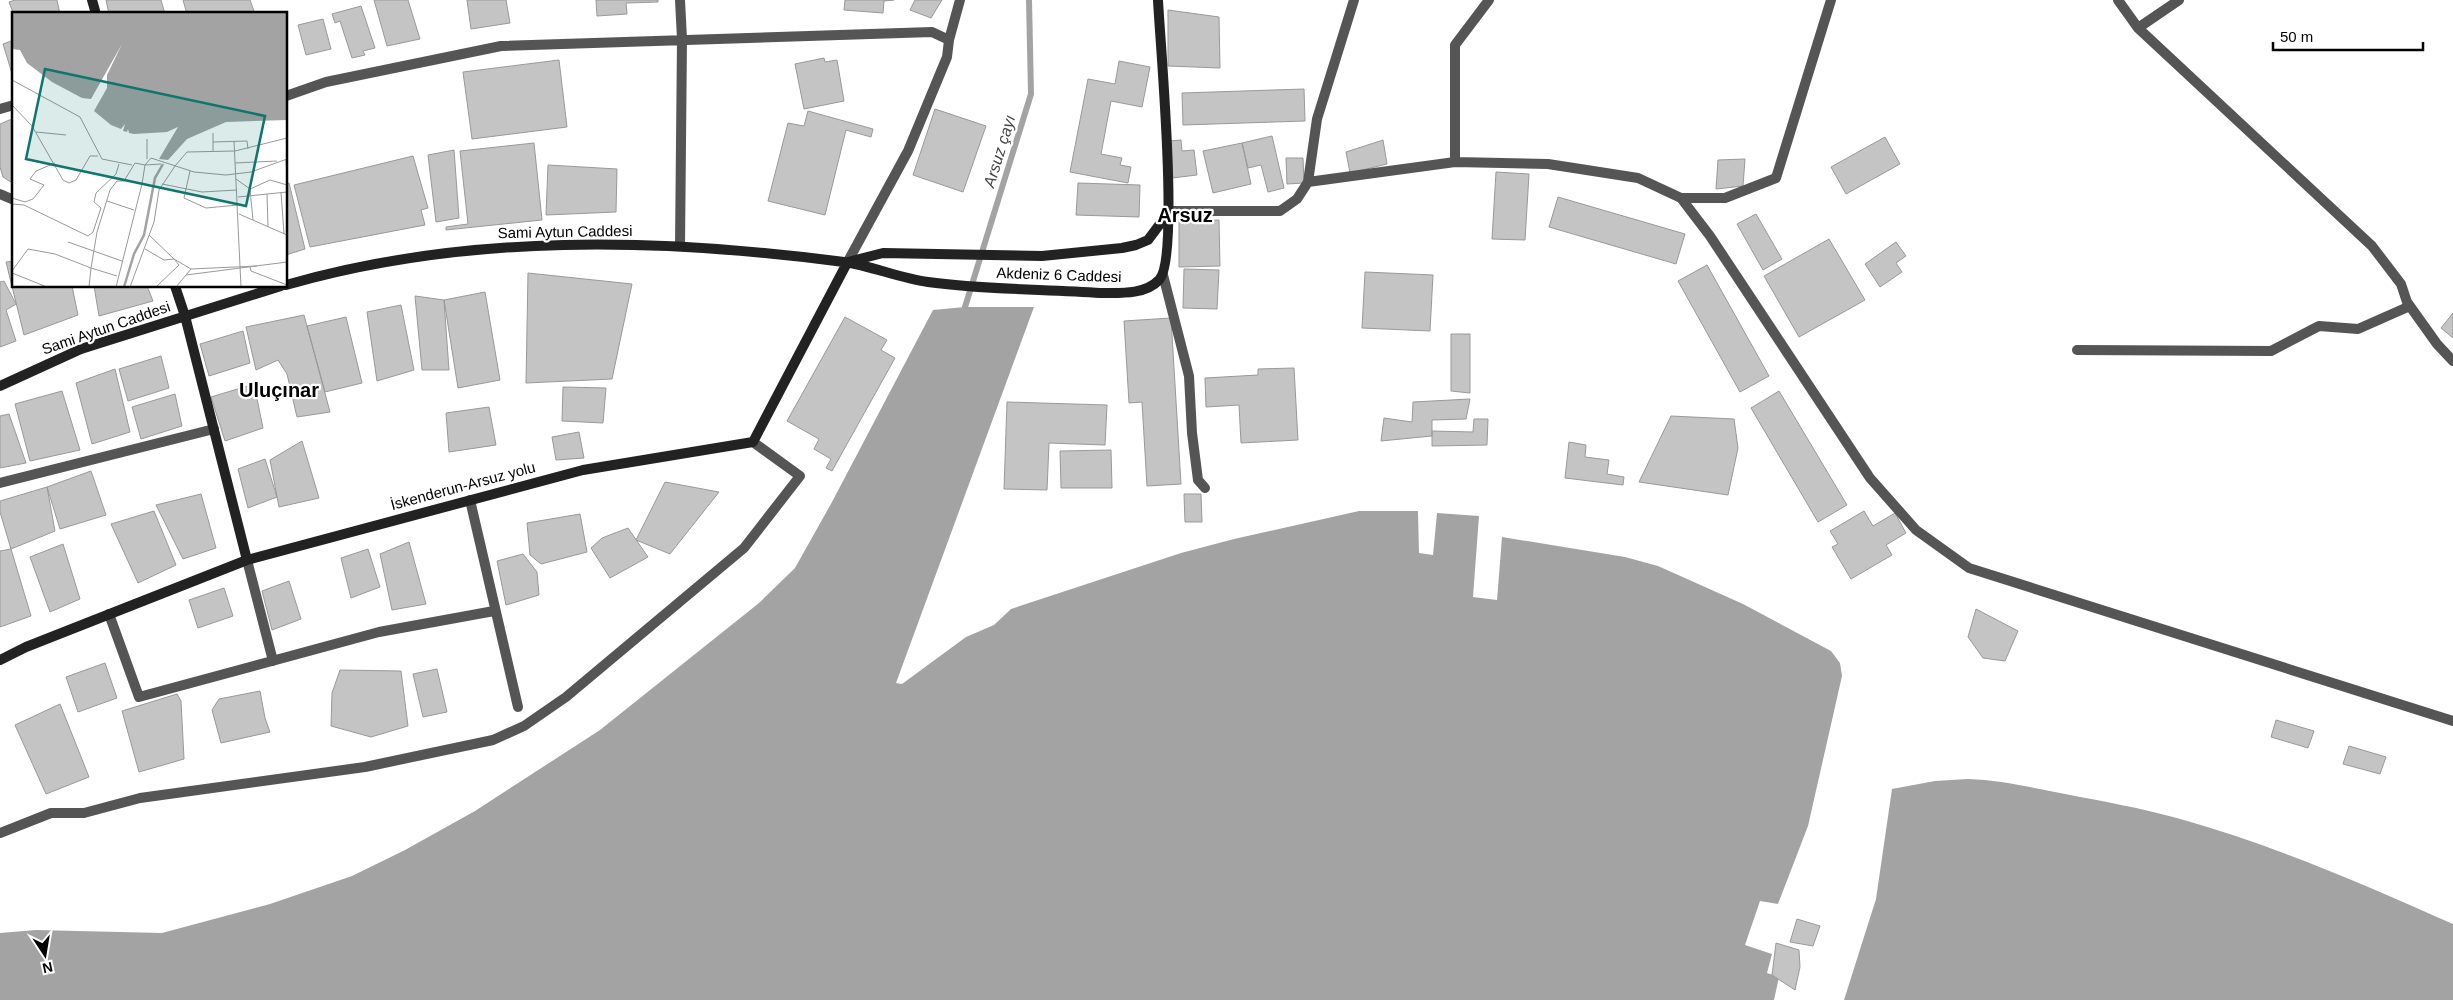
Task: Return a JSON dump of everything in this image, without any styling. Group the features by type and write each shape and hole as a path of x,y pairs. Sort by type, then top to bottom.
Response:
{"main road":[{"path":"1158,0 1170,211 1167,262 1163,275"},
{"name":"Akdeniz 6 Caddesi","path":"847,263 883,253 906,252 1004,256 1073,254 1136,245 1148,240 1170,211"},
{"name":"Sami Aytun Caddesi","path":"288,285 369,266 462,252 536,247 680,246 778,254 847,263"},
{"path":"753,442 847,263"},
{"name":"Akdeniz 6 Caddesi","path":"847,263 928,282 1101,293 1138,291 1149,288 1159,281 1163,275"},
{"path":"176,288 185,316 248,560"},
{"name":"Sami Aytun Caddesi","path":"0,386 81,349 275,288"},
{"name":"İskenderun-Arsuz yolu","path":"0,660 26,647 248,560 583,470 753,442"}],"street":[{"path":"680,0 682,39 680,246"},
{"path":"847,263 908,152 947,57 948,40 960,0"},
{"path":"1170,211 1280,211 1297,199 1308,182 1317,118 1354,0"},
{"path":"1455,162 1455,45 1488,0"},
{"path":"1308,182 1455,162 1548,164 1638,178 1681,198 1725,198 1776,178 1831,0"},
{"path":"2118,0 2138,28 2372,246 2401,284 2410,306 2437,344 2453,360"},
{"path":"2138,28 2179,0"},
{"path":"288,95 326,82 501,46 932,32 948,40"},
{"path":"0,194 12,199"},
{"path":"1681,198 1710,236 1870,478 1916,530 1969,568 2453,721"},
{"path":"1163,275 1190,376 1192,433 1198,480 1205,488"},
{"path":"2077,350 2270,351 2319,326 2358,330 2410,306"},
{"path":"0,483 214,429"},
{"path":"0,833 51,813 84,813 140,798 365,767 493,740 524,726 566,697 744,548 800,476 753,442"},
{"path":"470,500 494,611 518,707"},
{"path":"248,560 273,661"},
{"path":"109,614 139,697 379,632 494,611"}],"shaded area":[{"path":"965,307 1034,307 896,683 902,684 966,637 994,625 1011,609 1181,553 1359,511 1418,511 1419,553 1433,555 1437,513 1479,516 1473,597 1497,600 1502,537 1625,557 1658,566 1743,604 1831,651 1840,663 1842,676 1808,826 1778,904 1760,901 1745,945 1772,954 1767,973 1779,977 1774,1000 0,1000 0,933 36,930 162,933 270,904 352,876 405,850 475,811 600,730 759,603 795,568 933,310"},
{"path":"1968,779 2017,785 2121,805 2163,814 2212,828 2282,852 2453,924 2453,1000 1844,1000 1876,899 1892,789 1935,781"}],"building":[{"path":"15,0 57,0 60,12 13,12 9,2"},
{"path":"106,0 161,0 164,12 109,12"},
{"path":"183,0 250,0 254,12 186,12"},
{"path":"374,0 408,0 420,39 387,46"},
{"path":"467,0 506,0 510,23 471,29"},
{"path":"596,0 658,0 658,2 626,3 627,14 597,16"},
{"path":"845,0 894,0 884,1 883,13 844,10"},
{"path":"915,0 942,0 931,18 910,10"},
{"path":"361,6 375,48 363,51 365,55 352,58 340,21 335,23 332,14"},
{"path":"1168,10 1219,17 1220,68 1168,66"},
{"path":"323,19 331,49 306,55 298,25"},
{"path":"12,41 12,73 3,44"},
{"path":"824,58 825,62 837,60 844,101 804,109 795,64"},
{"path":"559,60 567,127 472,139 463,72"},
{"path":"1119,61 1150,67 1142,107 1111,101 1101,154 1122,158 1120,165 1131,167 1128,183 1070,172 1088,79 1115,84"},
{"path":"1304,89 1305,121 1183,125 1182,93"},
{"path":"935,109 986,126 963,192 913,175"},
{"path":"808,111 873,129 871,137 846,130 825,215 768,201 788,123 804,126"},
{"path":"12,119 12,183 3,177 0,167 0,124"},
{"path":"1272,136 1284,188 1268,192 1261,165 1248,168 1242,143"},
{"path":"1885,137 1900,164 1846,194 1831,167"},
{"path":"1181,140 1182,151 1194,150 1197,175 1172,178 1169,141"},
{"path":"1383,140 1387,164 1350,173 1346,152"},
{"path":"534,143 542,220 446,230 446,227 468,224 460,151"},
{"path":"1242,143 1251,184 1213,193 1203,151"},
{"path":"454,150 459,218 436,222 428,155"},
{"path":"413,156 428,208 421,210 425,225 310,247 294,185"},
{"path":"1286,158 1303,158 1304,183 1287,184"},
{"path":"1745,159 1743,186 1716,189 1718,160"},
{"path":"548,165 617,169 616,212 546,215"},
{"path":"1496,172 1529,174 1525,240 1492,239"},
{"path":"288,183 305,249 288,254"},
{"path":"1078,183 1140,185 1139,217 1076,215"},
{"path":"1558,197 1685,234 1676,264 1549,227"},
{"path":"1756,214 1782,259 1763,270 1737,224"},
{"path":"1219,220 1220,266 1179,267 1179,221"},
{"path":"1829,239 1865,300 1799,337 1764,276"},
{"path":"1896,242 1906,256 1896,263 1902,272 1880,287 1865,264"},
{"path":"12,261 12,286 6,262"},
{"path":"1707,265 1769,376 1740,392 1678,281"},
{"path":"1184,269 1219,270 1217,309 1183,308"},
{"path":"1365,272 1433,275 1430,331 1362,328"},
{"path":"528,273 632,284 612,379 526,383"},
{"path":"4,281 16,304 6,310 16,341 0,347 0,282"},
{"path":"12,288 72,288 78,315 24,335"},
{"path":"94,288 148,288 153,301 99,316"},
{"path":"485,292 500,380 458,388 444,300"},
{"path":"415,296 444,300 449,370 422,370"},
{"path":"401,305 414,370 377,381 367,312"},
{"path":"2453,313 2453,338 2441,328"},
{"path":"304,315 330,412 297,417 287,374 278,360 256,370 246,327"},
{"path":"346,317 362,383 325,392 307,326"},
{"path":"845,317 887,340 881,350 895,358 832,471 826,468 831,459 814,449 819,439 787,421"},
{"path":"1171,318 1181,484 1147,486 1142,402 1129,403 1124,321"},
{"path":"243,331 250,363 209,376 200,344"},
{"path":"1451,334 1470,334 1470,393 1451,391"},
{"path":"161,356 169,388 128,401 119,369"},
{"path":"1294,368 1298,440 1241,443 1239,405 1206,407 1205,378 1258,375 1258,369"},
{"path":"115,369 130,432 92,444 76,383"},
{"path":"254,384 263,428 225,441 211,397"},
{"path":"563,387 606,388 603,423 562,421"},
{"path":"62,391 80,450 30,461 15,404"},
{"path":"1779,391 1847,505 1818,522 1751,408"},
{"path":"175,394 182,426 141,439 132,407"},
{"path":"1470,399 1466,419 1432,420 1432,436 1381,441 1384,418 1412,422 1413,402"},
{"path":"1007,402 1107,405 1105,445 1049,443 1047,490 1004,489"},
{"path":"489,407 496,445 449,452 446,413"},
{"path":"9,414 26,463 0,468 0,416"},
{"path":"1671,416 1734,419 1738,448 1728,495 1639,482"},
{"path":"1474,419 1488,419 1487,445 1432,446 1432,431 1473,432"},
{"path":"579,432 584,458 556,460 552,437"},
{"path":"302,441 319,498 279,507 270,460"},
{"path":"1569,442 1586,445 1585,457 1609,460 1607,474 1624,477 1623,485 1565,478"},
{"path":"1111,450 1112,488 1061,488 1060,451"},
{"path":"265,459 277,497 248,508 238,469"},
{"path":"91,471 106,515 60,529 47,487"},
{"path":"665,482 719,492 670,554 636,540"},
{"path":"47,487 55,531 11,549 0,512 0,501"},
{"path":"201,494 216,548 183,559 156,505"},
{"path":"1184,494 1201,494 1202,522 1185,522"},
{"path":"154,511 176,565 138,583 111,524"},
{"path":"1864,511 1873,526 1895,513 1906,533 1886,545 1892,555 1851,579 1832,547 1838,544 1830,531"},
{"path":"580,514 587,552 541,564 530,555 527,523"},
{"path":"628,528 648,557 610,578 591,548 602,538"},
{"path":"409,542 426,604 392,610 380,554"},
{"path":"63,544 80,599 50,612 30,557"},
{"path":"11,549 31,616 0,627 0,551"},
{"path":"368,549 380,587 351,598 341,558"},
{"path":"523,554 537,572 539,595 506,605 497,561"},
{"path":"289,581 301,619 272,630 262,591"},
{"path":"224,588 233,616 198,628 189,600"},
{"path":"1976,609 2018,631 2005,661 1983,658 1968,637"},
{"path":"105,663 117,698 78,712 66,677"},
{"path":"437,669 447,712 423,717 413,674"},
{"path":"340,670 401,671 408,726 371,737 331,726 332,693"},
{"path":"260,691 265,718 270,732 221,743 212,710 219,699"},
{"path":"177,694 181,701 184,759 139,772 122,711"},
{"path":"60,704 89,777 46,794 15,725"},
{"path":"2276,720 2314,731 2308,748 2271,737"},
{"path":"2349,746 2386,757 2380,774 2343,764"},
{"path":"1797,919 1820,926 1813,946 1790,942"},
{"path":"1776,943 1799,950 1800,967 1795,990 1772,975"}],"waterway":[{"name":"Arsuz çayı","path":"965,307 1031,94 1029,0"}],"district":[{"name":"Arsuz","path":"1185,215"},
{"name":"Uluçınar","path":"279,390"}]}
